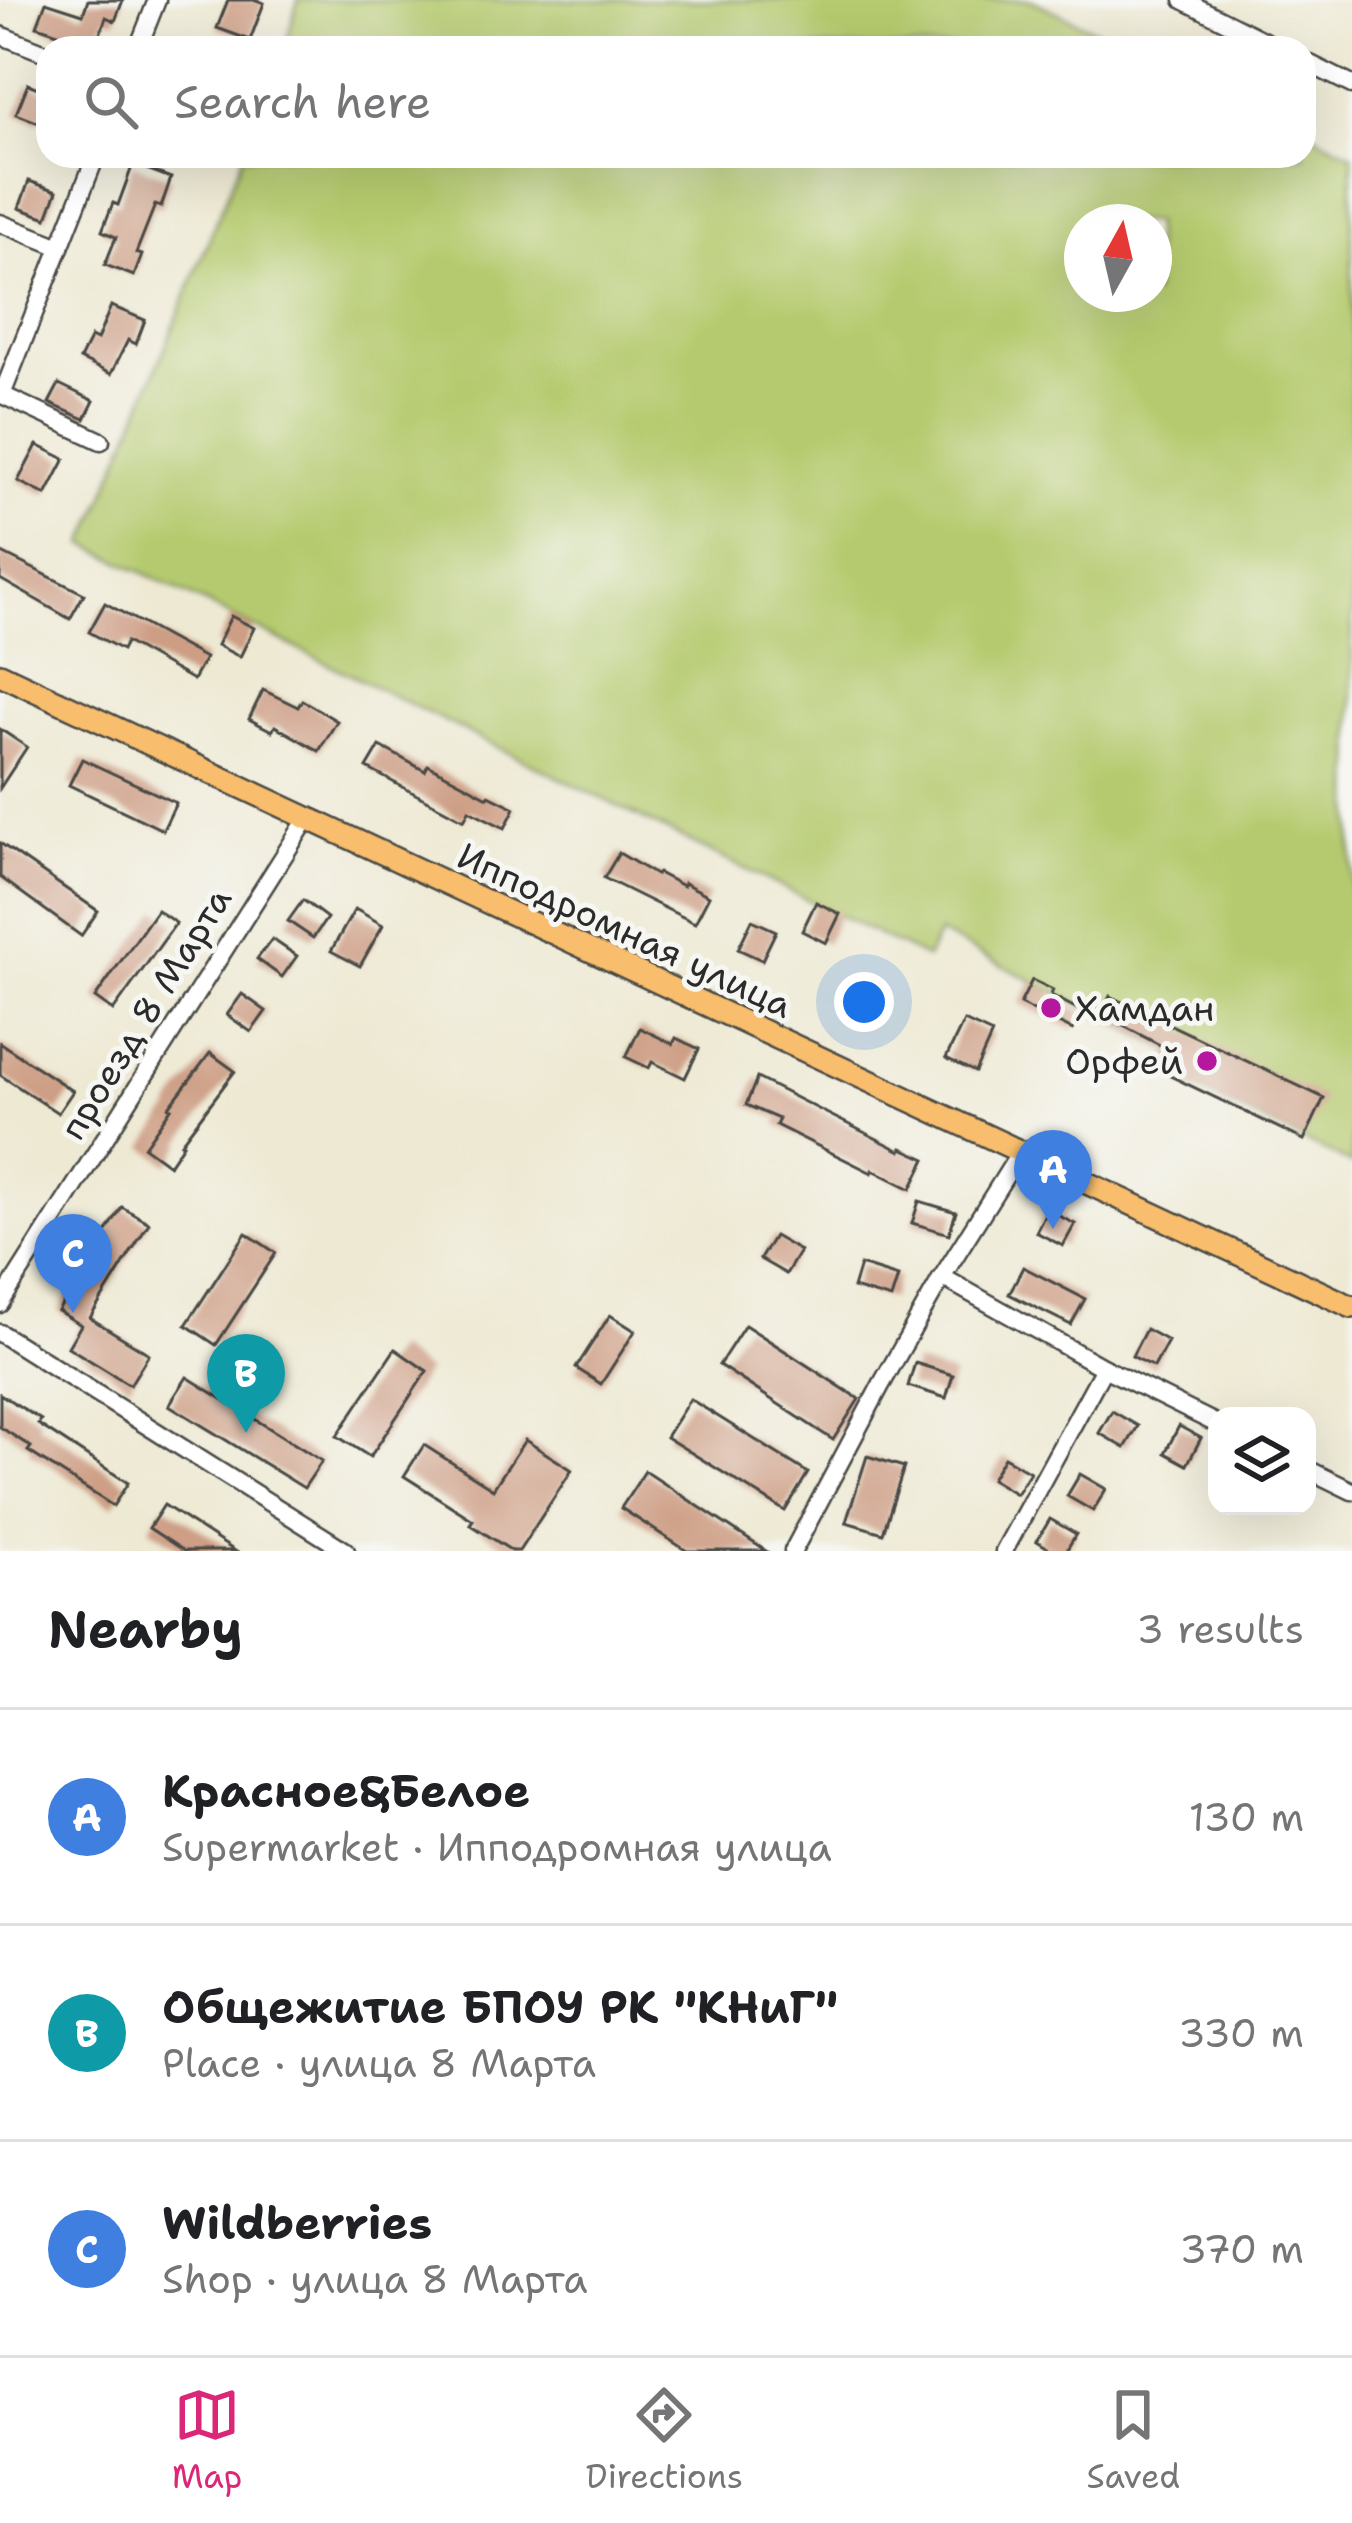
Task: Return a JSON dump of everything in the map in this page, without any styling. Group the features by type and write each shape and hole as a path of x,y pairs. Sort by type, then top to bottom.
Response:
{"main road":[{"name":"Ипподромная улица","path":"0,674 1352,1307"}],"street":[{"path":"143,36 157,0"},
{"path":"1183,0 1254,36"},
{"path":"0,35 36,49"},
{"path":"1316,67 1352,85"},
{"path":"91,168 1,394 101,441"},
{"path":"0,223 60,248"},
{"name":"проезд 8 Марта","path":"0,1304 308,819"},
{"path":"794,1551 942,1277 1021,1151"},
{"path":"942,1277 1104,1368 1208,1420"},
{"path":"0,1333 346,1551"},
{"path":"1004,1551 1104,1368"},
{"path":"1316,1473 1352,1491"}],"green space":[{"path":"298,0 1031,0 1108,36 288,36"},
{"path":"1316,136 1352,154 1352,1164 1162,1072 1171,1051 939,933 926,958 85,544 238,168 1316,168"}],"building":[{"path":"88,0 123,0 115,21 106,17 99,36 66,36 37,26 46,2 83,14"},
{"path":"228,0 264,3 252,36 217,28"},
{"path":"28,84 36,87 36,122 16,114"},
{"path":"132,168 171,178 136,253 142,255 134,276 105,265 116,237 102,231 113,203 118,205"},
{"path":"29,181 57,191 47,218 19,208"},
{"path":"111,306 145,320 136,344 128,340 111,374 80,359 91,337 97,340"},
{"path":"59,384 94,401 85,419 49,403"},
{"path":"37,445 65,459 46,495 18,481"},
{"path":"0,552 84,594 70,619 0,579"},
{"path":"105,603 205,658 193,680 126,642 122,650 89,632"},
{"path":"231,616 254,628 240,657 217,645"},
{"path":"263,690 298,707 302,700 337,721 319,751 275,726 272,731 249,719"},
{"path":"0,729 27,747 0,788"},
{"path":"380,746 425,771 428,765 515,808 505,828 469,810 464,820 367,768"},
{"path":"82,759 176,803 163,830 69,785"},
{"path":"0,843 98,911 81,936 0,877"},
{"path":"619,853 656,875 709,896 695,923 604,878"},
{"path":"303,900 327,918 313,938 288,921"},
{"path":"816,902 840,914 826,943 802,931"},
{"path":"355,909 383,925 360,966 331,951"},
{"path":"157,910 176,923 113,1011 95,998"},
{"path":"752,920 776,931 762,960 738,949"},
{"path":"272,939 297,956 282,977 257,959"},
{"name":"Хамдан","path":"1032,980 1083,1012 1073,1030 1020,1004"},
{"path":"242,994 266,1011 251,1032 227,1015"},
{"name":"Орфей","path":"1110,996 1324,1098 1304,1140 1162,1072 1171,1051 1101,1014"},
{"path":"964,1021 992,1034 975,1072 946,1058"},
{"path":"640,1028 673,1044 676,1038 699,1049 685,1078 652,1062 649,1068 626,1057"},
{"path":"0,1043 73,1091 58,1113 0,1075"},
{"path":"210,1053 235,1071 169,1165 144,1147"},
{"path":"757,1078 926,1159 911,1189 776,1125 779,1119 746,1105"},
{"path":"919,1201 956,1212 949,1234 912,1223"},
{"path":"122,1207 149,1223 90,1318 149,1354 130,1385 68,1347 81,1325 58,1311"},
{"path":"1047,1210 1075,1224 1063,1246 1036,1232"},
{"path":"246,1233 276,1253 216,1345 186,1325"},
{"path":"774,1236 800,1251 786,1274 760,1259"},
{"path":"860,1265 898,1277 891,1299 853,1288"},
{"path":"1023,1267 1085,1299 1071,1325 1009,1294"},
{"path":"610,1315 635,1331 601,1384 576,1368"},
{"path":"745,1325 859,1399 833,1440 719,1365"},
{"path":"1146,1329 1168,1341 1154,1367 1132,1356"},
{"path":"395,1349 427,1371 370,1457 337,1436"},
{"path":"915,1363 953,1375 946,1398 908,1386"},
{"path":"187,1377 322,1461 304,1488 169,1405"},
{"path":"0,1394 128,1483 113,1506 28,1451 31,1447 0,1427"},
{"path":"690,1399 808,1473 785,1511 666,1437"},
{"path":"1112,1411 1138,1426 1125,1448 1099,1433"},
{"path":"1179,1426 1201,1438 1187,1465 1165,1453"},
{"path":"525,1440 572,1470 519,1551 470,1524 473,1520 404,1476 424,1445 493,1489"},
{"path":"867,1456 904,1467 883,1533 846,1522"},
{"path":"1004,1457 1030,1472 1016,1494 991,1479"},
{"path":"645,1471 766,1551 687,1551 621,1508"},
{"path":"1080,1474 1106,1489 1093,1511 1067,1496"},
{"path":"164,1505 235,1551 184,1551 149,1528"},
{"path":"1050,1519 1076,1534 1066,1551 1053,1551 1037,1541"}],"place":[{"name":"Хамдан","path":"1051,1008"},
{"name":"Орфей","path":"1207,1061"},
{"name":"Красное&Белое","path":"1053,1229"},
{"name":"Wildberries","path":"73,1313"},
{"name":"Общежитие БПОУ РК \"КНиГ\"","path":"246,1433"}]}
